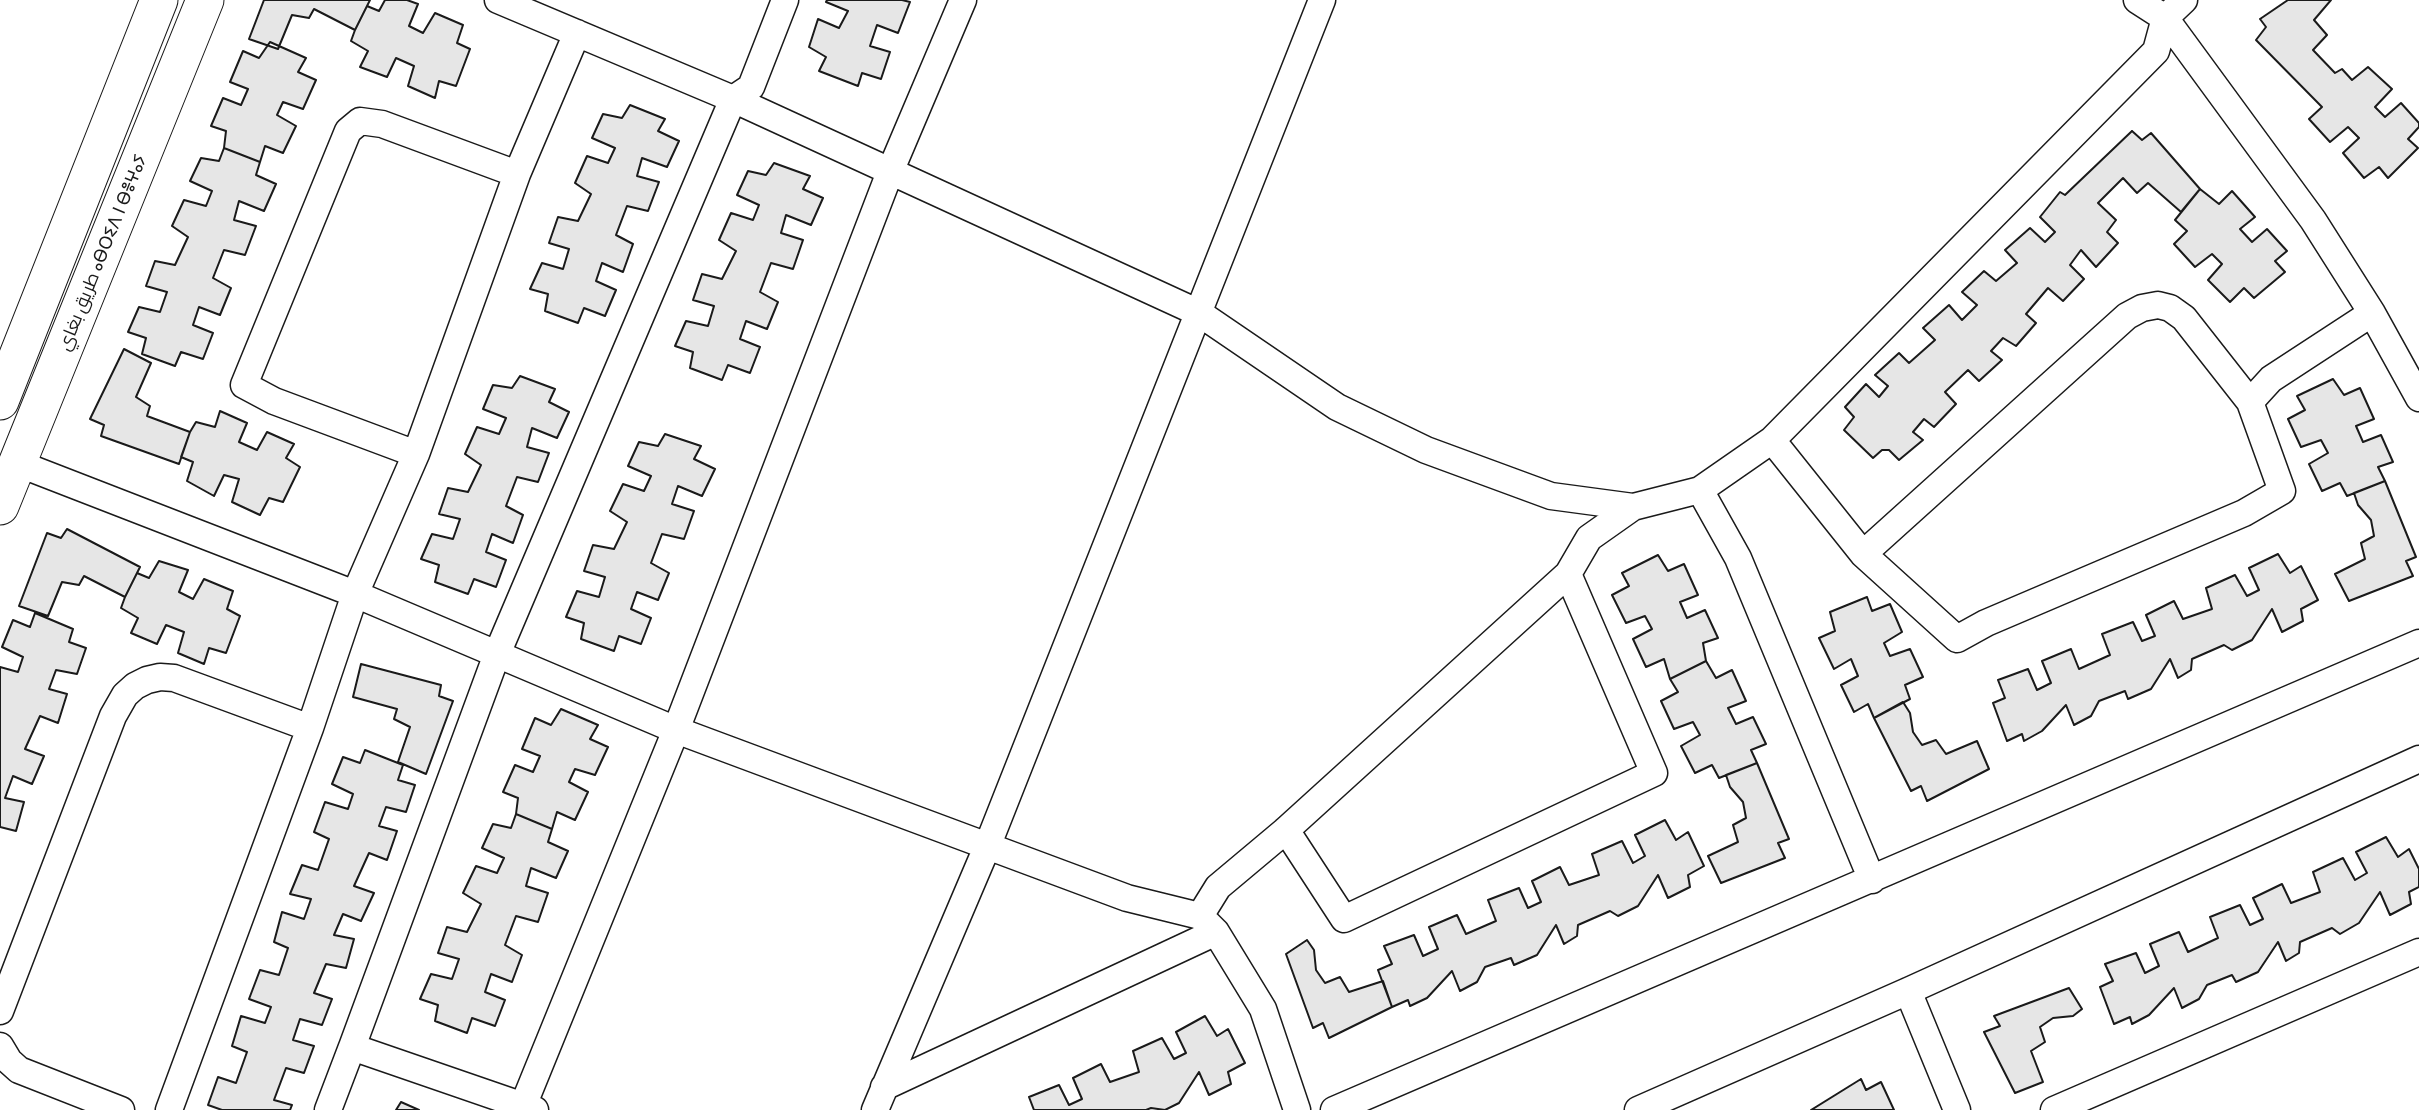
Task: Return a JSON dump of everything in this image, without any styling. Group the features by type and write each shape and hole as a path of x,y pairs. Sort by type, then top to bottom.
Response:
{"main road":[{"path":"0,401 159,0"},
{"name":"طريق بغاي ⴰⴱⵔⵉⴷ ⵏ ⴱⴻⵖⴰⵢ","path":"0,506 205,0"}],"street":[{"path":"498,0 733,99 1199,313 1337,407 1426,450 1551,496 1633,508"},
{"path":"328,1110 497,654 733,99 751,87 785,0"},
{"path":"352,1047 529,1108 890,172 963,0"},
{"path":"880,1099 987,847 1322,0"},
{"path":"2137,0 2165,18 2313,220 2372,313 2419,398"},
{"path":"880,1099 1208,924 1218,887 1286,830 1568,574 1589,538 1633,508 1700,490 1772,440 2156,51 2165,18 2184,0"},
{"path":"169,1110 310,728 355,594 416,454 517,174 577,33"},
{"path":"416,454 274,401 244,386 348,131 360,121 382,124 517,174"},
{"path":"1772,440 1863,554 1957,639 1986,623 2244,513 2282,491 2250,402 2184,318 2170,308 2158,305 2142,308 2127,316 1863,554"},
{"path":"2250,402 2271,379 2372,313"},
{"path":"17,463 355,594 676,730 987,847 1208,924 1263,1009 1297,1110"},
{"path":"1700,490 1738,558 1872,880"},
{"path":"1286,830 1344,919 1654,773 1568,574"},
{"path":"1334,1110 2419,643"},
{"path":"0,1011 113,716 125,695 147,680 174,678 310,728"},
{"path":"1638,1110 1908,991 2419,759"},
{"path":"2054,1110 2419,952"},
{"path":"1908,991 1957,1110"},
{"path":"0,1046 9,1061 19,1070 121,1110"}],"building":[{"path":"264,0 370,0 355,30 314,9 309,18 292,15 278,49 249,39"},
{"path":"385,0 407,0 418,4 409,26 423,33 435,13 463,25 457,43 470,49 456,86 439,81 435,98 408,86 414,66 396,58 387,77 360,67 368,51 351,41 355,30 367,6 379,11"},
{"path":"2288,0 2331,0 2314,20 2327,35 2313,50 2335,73 2342,69 2352,80 2368,67 2392,89 2375,107 2385,117 2401,103 2419,123 2419,127 2408,139 2418,148 2388,178 2379,167 2364,178 2343,153 2359,138 2348,127 2330,142 2309,119 2322,107 2256,40 2266,27 2260,19"},
{"path":"826,2 910,2 898,33 877,25 870,46 890,52 881,79 862,73 858,86 819,71 826,57 809,47 818,19 839,28 848,11"},
{"path":"270,42 306,58 298,72 316,80 303,109 283,102 277,115 296,126 283,153 265,146 260,162 224,148 226,131 211,126 223,98 241,105 248,89 230,82 243,51 259,58"},
{"path":"630,105 665,119 658,131 679,141 667,167 642,158 637,176 659,182 648,211 627,206 616,235 633,244 623,272 602,263 596,281 616,290 605,316 584,308 578,323 545,311 548,294 530,289 542,263 563,269 569,249 549,243 558,217 578,221 591,194 575,183 587,156 608,163 615,148 592,138 603,114 622,118"},
{"path":"2132,131 2142,140 2151,133 2200,189 2181,212 2148,183 2137,193 2123,178 2098,203 2116,220 2107,232 2118,243 2096,267 2081,250 2070,265 2084,279 2063,301 2048,288 2026,314 2036,323 2016,346 2003,338 1991,351 2002,360 1979,381 1968,370 1945,392 1956,404 1934,427 1924,419 1913,432 1923,440 1899,460 1889,450 1882,450 1873,458 1844,430 1854,417 1845,407 1866,384 1879,397 1888,386 1875,375 1899,353 1909,363 1935,340 1923,328 1949,305 1962,320 1977,305 1962,292 1984,271 1996,281 2017,263 2005,250 2030,228 2045,242 2055,232 2040,217 2060,192 2065,195"},
{"path":"224,148 260,162 256,175 276,184 264,211 239,201 234,220 256,226 245,255 224,250 213,278 231,288 220,315 199,307 193,325 213,333 203,359 181,352 175,366 142,354 146,338 128,332 139,307 160,312 167,292 146,286 155,261 175,265 188,237 172,226 184,200 206,206 212,191 190,181 201,158 219,161"},
{"path":"774,163 810,176 803,189 823,198 811,225 786,215 781,233 803,240 793,269 771,263 760,292 778,302 767,329 746,321 740,339 760,347 750,373 728,365 722,380 690,368 693,352 675,346 686,321 708,326 714,306 693,300 702,274 722,279 736,251 719,240 731,213 753,220 759,205 737,195 748,171 766,175"},
{"path":"2200,189 2219,204 2232,191 2255,217 2240,229 2252,242 2267,229 2287,251 2275,261 2285,272 2254,298 2244,288 2230,302 2208,280 2222,264 2212,254 2195,267 2174,244 2187,231 2175,220"},
{"path":"124,349 151,363 136,397 150,406 147,416 190,432 179,464 101,436 104,425 90,419"},
{"path":"520,376 555,389 549,402 569,412 557,438 532,428 527,447 549,453 538,482 517,477 506,506 523,515 513,543 492,534 486,552 506,560 496,587 474,579 468,594 435,582 439,565 421,559 432,534 453,539 460,519 439,514 448,488 468,492 481,465 465,454 477,427 499,434 506,418 483,409 493,385 512,388"},
{"path":"2333,379 2344,395 2360,388 2374,419 2356,426 2363,442 2381,435 2393,462 2378,467 2385,481 2347,496 2340,483 2322,491 2309,464 2328,453 2321,440 2301,447 2288,419 2305,410 2297,396"},
{"path":"220,411 247,423 239,442 257,450 267,432 294,444 286,458 300,467 283,502 269,498 260,515 232,502 239,479 224,475 214,496 187,481 193,462 181,457 190,432 196,422 215,427"},
{"path":"665,434 701,446 694,459 715,469 702,496 678,486 672,504 694,511 684,539 662,534 651,563 669,573 658,600 637,592 631,609 651,618 641,644 619,636 614,651 581,639 584,623 566,617 577,591 599,597 605,577 584,571 593,545 614,549 627,522 610,511 623,484 644,491 651,476 628,466 639,442 658,446"},
{"path":"2385,481 2416,557 2406,561 2413,576 2349,601 2335,574 2365,559 2361,543 2374,536 2371,520 2358,505 2354,493"},
{"path":"67,529 140,567 125,597 84,576 79,585 62,582 48,616 19,606 47,533 61,538"},
{"path":"2278,554 2290,573 2301,566 2318,600 2301,609 2303,621 2282,632 2272,609 2252,640 2232,650 2224,645 2192,659 2191,670 2178,678 2170,659 2151,689 2128,699 2125,691 2099,701 2091,716 2074,725 2066,705 2042,731 2024,741 2022,734 2007,741 1993,703 2005,698 1998,680 2028,669 2037,690 2051,683 2042,661 2071,649 2079,669 2110,655 2102,634 2133,622 2142,641 2155,636 2146,615 2174,601 2183,619 2212,609 2206,588 2235,575 2247,596 2259,590 2249,568"},
{"path":"1658,555 1668,571 1684,564 1698,595 1680,602 1687,618 1705,610 1718,638 1703,643 1706,661 1670,679 1664,659 1646,667 1633,639 1652,629 1645,616 1626,623 1612,595 1629,586 1622,573"},
{"path":"159,561 188,570 179,592 193,599 204,579 233,591 227,609 240,616 226,653 209,648 204,664 178,653 184,632 166,625 157,644 131,633 138,618 121,608 125,597 137,573 149,578"},
{"path":"1867,597 1872,611 1890,604 1902,632 1884,643 1890,656 1910,649 1923,677 1905,685 1910,699 1874,718 1868,704 1854,712 1841,685 1858,676 1851,659 1834,669 1819,638 1835,631 1830,612"},
{"path":"35,613 73,629 69,642 86,648 77,674 56,670 49,689 67,694 58,723 40,716 25,749 44,756 32,784 13,776 5,798 24,802 16,831 0,827 0,667 18,672 23,657 2,647 13,620 30,627"},
{"path":"1706,661 1716,678 1732,670 1746,701 1728,708 1736,724 1753,717 1766,744 1751,750 1757,763 1719,778 1712,765 1695,773 1681,746 1700,735 1693,722 1674,729 1661,701 1678,692 1670,679"},
{"path":"361,664 441,685 439,696 453,701 426,774 398,762 410,727 394,719 397,709 353,697"},
{"path":"1903,702 1910,713 1913,732 1922,745 1936,740 1946,754 1977,741 1989,769 1927,801 1921,786 1911,791 1874,718"},
{"path":"561,709 598,725 590,739 608,747 595,775 575,769 569,782 588,792 575,820 557,812 552,829 516,814 518,798 503,792 515,765 533,772 540,756 522,749 535,718 551,725"},
{"path":"365,750 403,765 398,780 415,785 406,812 386,807 379,826 397,831 387,860 369,853 354,886 374,893 361,921 343,914 334,935 354,939 346,968 326,964 314,993 332,999 322,1025 300,1019 293,1040 314,1046 304,1073 286,1068 274,1100 292,1105 290,1110 222,1110 208,1105 218,1077 236,1083 247,1052 232,1046 241,1016 265,1023 271,1007 249,999 260,970 279,975 288,948 274,942 282,912 304,919 311,899 290,894 302,865 318,870 329,839 314,832 325,802 348,809 353,794 332,784 343,757 360,763"},
{"path":"1757,763 1789,839 1778,843 1785,858 1721,883 1708,856 1738,842 1733,825 1746,818 1743,802 1730,787 1726,775"},
{"path":"516,814 552,829 548,842 568,851 556,878 531,868 526,886 548,893 538,922 516,916 505,945 522,955 512,982 491,974 485,992 505,1000 495,1026 472,1018 467,1033 435,1021 438,1005 420,999 431,974 452,979 459,959 438,953 447,927 467,932 481,904 463,893 476,866 497,873 504,858 482,848 493,824 511,828"},
{"path":"1665,820 1676,840 1688,832 1704,866 1688,875 1690,887 1668,898 1658,875 1638,906 1618,916 1610,911 1578,925 1577,936 1564,944 1556,925 1537,955 1514,965 1511,958 1485,967 1477,982 1460,991 1452,971 1427,998 1410,1006 1408,1000 1392,1007 1378,970 1392,964 1384,946 1414,935 1423,956 1438,949 1429,927 1457,915 1466,934 1496,921 1488,900 1519,888 1528,908 1541,902 1532,881 1560,867 1569,885 1599,875 1592,854 1622,841 1633,863 1645,856 1635,835"},
{"path":"2386,837 2398,857 2409,849 2419,869 2419,887 2409,892 2411,904 2390,915 2380,892 2359,923 2340,934 2332,928 2300,942 2299,953 2286,961 2278,942 2258,972 2236,982 2232,975 2207,985 2199,999 2182,1008 2174,988 2149,1015 2132,1024 2130,1017 2114,1024 2100,987 2113,981 2105,964 2136,953 2145,973 2159,966 2150,944 2179,932 2188,952 2218,938 2210,917 2240,905 2250,925 2263,919 2253,898 2282,884 2291,903 2320,892 2313,872 2343,858 2355,880 2367,873 2356,852"},
{"path":"1307,940 1314,950 1316,970 1325,983 1340,977 1349,992 1383,981 1392,1007 1329,1038 1323,1023 1313,1028 1286,954"},
{"path":"2069,988 2082,1009 2073,1016 2053,1018 2040,1027 2045,1042 2031,1051 2043,1082 2015,1093 1984,1032 2000,1026 1994,1016"},
{"path":"1205,1016 1217,1036 1228,1029 1245,1063 1228,1072 1231,1084 1209,1095 1199,1072 1179,1103 1165,1110 1034,1110 1029,1097 1059,1085 1069,1105 1082,1099 1073,1078 1101,1064 1110,1082 1139,1072 1133,1051 1162,1038 1174,1059 1186,1053 1176,1032"},
{"path":"1861,1079 1866,1090 1881,1082 1894,1110 1811,1110"},
{"path":"401,1102 419,1110 396,1110"}]}
